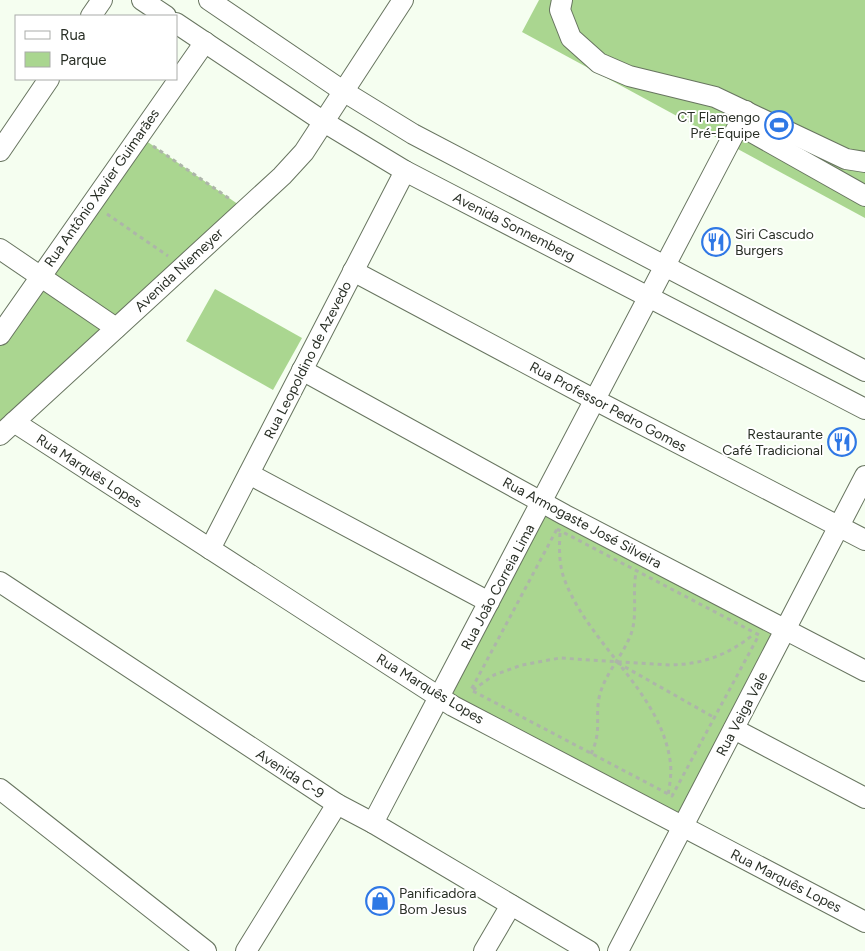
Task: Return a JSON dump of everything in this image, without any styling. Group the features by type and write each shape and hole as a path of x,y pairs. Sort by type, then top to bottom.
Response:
{"street":[{"path":"92,15 102,0"},
{"path":"142,0 164,15"},
{"path":"209,0 343,91 413,134 865,371"},
{"name":"Avenida Niemeyer","path":"7,429 282,176 304,152 403,0"},
{"path":"562,0 560,10 571,38 599,63 629,76 715,97 738,126 865,196"},
{"name":"Avenida Sonnemberg","path":"178,24 324,122 405,171 865,409"},
{"name":"Rua Antônio Xavier Guimarães","path":"0,335 205,42"},
{"path":"0,151 48,80"},
{"path":"664,265 738,126"},
{"path":"738,126 846,159 865,162"},
{"name":"Rua Leopoldino de Azevedo","path":"210,549 405,171"},
{"path":"0,249 116,328"},
{"name":"Rua João Correia Lima","path":"373,823 446,702 489,602 664,265"},
{"name":"Rua Professor Pedro Gomes","path":"353,271 595,400 865,540"},
{"name":"Rua Armogaste José Silveira","path":"302,370 542,503 562,523 640,564 779,625 865,671"},
{"name":"Rua Marquês Lopes","path":"7,429 210,549 446,702 865,922"},
{"path":"249,474 489,602"},
{"name":"Rua Veiga Vale","path":"618,951 674,823 734,729 779,625 840,526 865,476"},
{"name":"Avenida C-9","path":"0,582 336,804 373,823 589,951"},
{"path":"734,729 865,798"},
{"path":"0,789 206,951"},
{"path":"246,951 336,804"},
{"path":"484,951 511,905"}],"path":[{"path":"139,136 245,209"},
{"path":"92,203 183,267"},
{"path":"473,691 672,796 759,635 640,564 562,523"},
{"path":"562,523 559,556 564,580 578,610 649,706 666,742 671,776 668,795 674,823"},
{"path":"473,691 471,690 557,529 562,523"},
{"path":"580,773 596,743 601,693 631,636 634,624 634,586 640,564"},
{"path":"446,702 473,691 494,675 522,664 560,658 670,665 704,661 722,655 742,644 755,633 779,625"},
{"path":"616,662 734,729"}],"green space":[{"name":"CT Flamengo Pré-Equipe","path":"539,0 865,0 865,218 522,32"},
{"path":"139,136 245,209 0,435 0,335"},
{"path":"215,289 302,338 273,390 186,341"},
{"path":"547,512 777,631 679,817 451,696"}],"place":[{"name":"CT Flamengo Pré-Equipe","path":"779,125"},
{"name":"Siri Cascudo Burgers","path":"716,242"},
{"name":"Restaurante Café Tradicional","path":"842,442"},
{"name":"Panificadora Bom Jesus","path":"380,901"}]}
